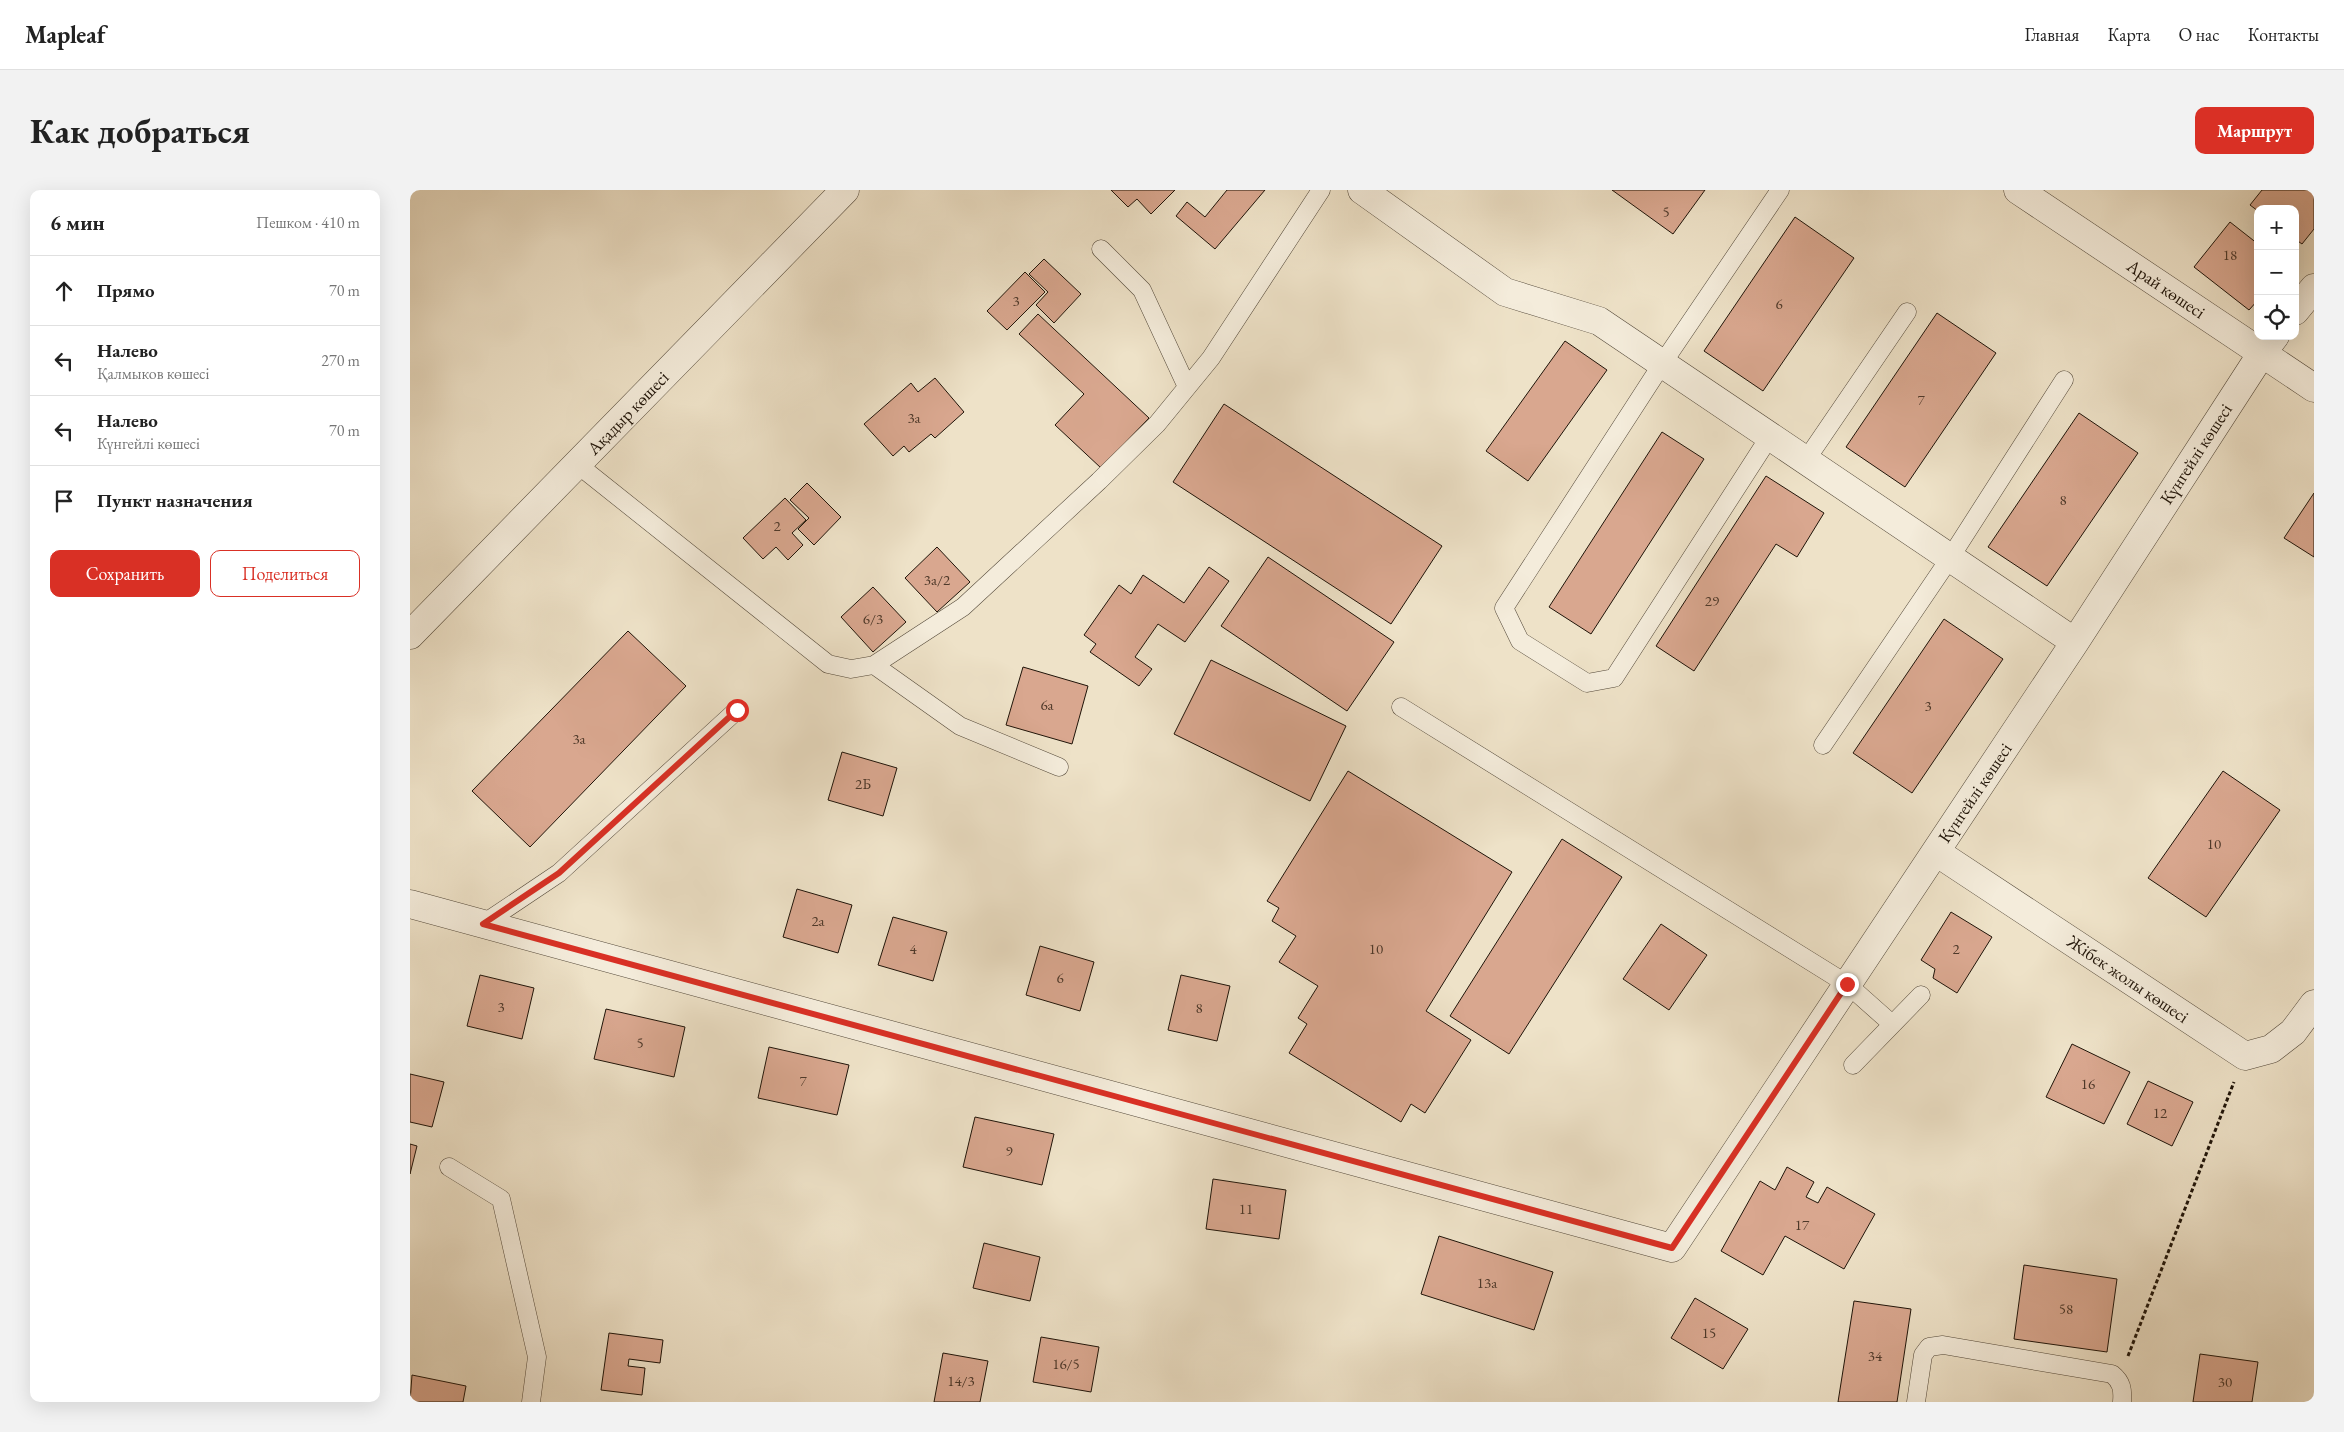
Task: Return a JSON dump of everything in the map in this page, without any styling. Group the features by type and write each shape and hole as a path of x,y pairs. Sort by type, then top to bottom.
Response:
{"street":[{"name":"Ақадыр көшесі","path":"410,635 845,190"},
{"path":"1362,190 1505,292 1599,321 2075,642"},
{"name":"Арай көшесі","path":"2018,190 2269,345 2314,388"},
{"path":"2299,306 2314,288"},
{"name":"Күнгейлі көшесі","path":"483,924 1672,1248 2075,642 2269,345"},
{"name":"Жібек жолы көшесі","path":"1936,852 2244,1056"},
{"path":"410,904 483,924"},
{"path":"2244,1056 2271,1049 2293,1032 2314,1004"}],"lane":[{"path":"577,464 828,664 851,669 874,665 963,607 1157,424 1211,358 1321,190"},
{"path":"1770,436 1614,678 1587,683 1520,641 1504,608 1662,364 1780,190"},
{"path":"1101,249 1142,290 1187,387"},
{"path":"1806,460 1907,312"},
{"path":"1823,745 1950,558 2064,380"},
{"path":"874,665 960,726 1059,767"},
{"path":"1400,707 1847,984 1892,1024"},
{"path":"483,924 559,873 737,710"},
{"path":"1853,1065 1921,995"},
{"path":"449,1167 501,1199 537,1357 531,1402"},
{"path":"1916,1402 1923,1355 1928,1347 1943,1345 2112,1374 2119,1379 2123,1390 2122,1402"}],"path":[{"path":"2119,1379 2244,1056"}],"building":[{"path":"1111,190 1175,190 1151,214 1137,199 1128,207"},
{"path":"1227,190 1265,190 1215,249 1176,216 1187,202 1205,217"},
{"path":"1612,190 1705,190 1673,234"},
{"path":"2262,190 2314,190 2314,229 2302,244 2299,242 2299,205 2254,205 2254,208 2250,205"},
{"path":"1795,217 1854,258 1763,391 1704,351"},
{"path":"2230,222 2254,241 2254,304 2249,310 2194,267"},
{"path":"1044,259 1081,294 1054,323 1036,305 1048,292 1029,274"},
{"path":"1025,272 1045,292 1007,330 987,311"},
{"path":"1937,313 1996,353 1905,487 1846,447"},
{"path":"1038,314 1149,418 1101,468 1055,425 1084,394 1019,334"},
{"path":"1565,341 1607,370 1528,481 1486,451"},
{"path":"935,378 964,412 935,438 931,434 909,452 904,446 893,456 864,424 911,383 918,392"},
{"path":"1224,404 1442,546 1391,624 1173,482"},
{"path":"2079,413 2138,453 2047,586 1988,547"},
{"path":"1662,432 1704,459 1591,634 1549,607"},
{"path":"1766,476 1824,513 1797,557 1776,544 1694,671 1656,646"},
{"path":"807,483 841,517 814,545 798,529 809,518 790,500"},
{"path":"2314,493 2314,557 2284,538"},
{"path":"785,498 806,520 792,533 803,545 788,560 776,547 763,559 743,538"},
{"path":"937,547 970,582 937,612 905,578"},
{"path":"1268,557 1394,642 1347,711 1221,626"},
{"path":"1209,567 1229,581 1185,642 1158,624 1135,657 1152,669 1139,686 1090,652 1096,644 1084,635 1119,585 1131,594 1143,575 1184,603"},
{"path":"873,587 906,622 873,652 841,617"},
{"path":"1944,619 2003,659 1912,793 1853,753"},
{"path":"628,631 686,686 530,847 472,791"},
{"path":"1211,660 1346,726 1310,801 1174,734"},
{"path":"1023,667 1088,686 1072,744 1006,725"},
{"path":"842,752 897,768 883,816 828,800"},
{"path":"1348,771 1512,872 1426,1011 1471,1040 1425,1113 1411,1104 1401,1122 1289,1053 1307,1024 1298,1018 1318,986 1279,962 1296,936 1272,921 1279,908 1267,901"},
{"path":"2223,771 2280,810 2206,917 2148,878"},
{"path":"1562,839 1622,877 1509,1054 1450,1016"},
{"path":"797,889 852,905 838,953 783,937"},
{"path":"1951,912 1992,937 1957,993 1933,978 1935,969 1921,960"},
{"path":"893,917 947,932 933,981 878,965"},
{"path":"1661,924 1707,955 1669,1010 1623,979"},
{"path":"1040,946 1094,962 1080,1011 1026,995"},
{"path":"480,975 534,988 522,1039 467,1026"},
{"path":"1181,975 1230,986 1217,1041 1168,1030"},
{"path":"606,1009 685,1027 674,1077 594,1059"},
{"path":"2072,1044 2130,1072 2104,1124 2046,1097"},
{"path":"769,1047 849,1065 837,1115 758,1098"},
{"path":"410,1074 444,1082 432,1127 410,1122"},
{"path":"2148,1081 2193,1102 2172,1146 2127,1124"},
{"path":"975,1117 1054,1134 1042,1185 963,1167"},
{"path":"410,1144 417,1146 410,1174"},
{"path":"1787,1167 1814,1182 1806,1197 1818,1203 1827,1187 1875,1214 1844,1269 1785,1236 1763,1275 1721,1251 1760,1181 1775,1190"},
{"path":"1213,1179 1286,1190 1279,1239 1206,1229"},
{"path":"1439,1236 1553,1272 1534,1330 1421,1294"},
{"path":"984,1243 1040,1257 1030,1301 973,1288"},
{"path":"2024,1265 2117,1279 2107,1352 2014,1339"},
{"path":"1695,1298 1748,1329 1723,1369 1671,1338"},
{"path":"1854,1301 1911,1309 1897,1402 1838,1402"},
{"path":"609,1333 663,1340 660,1363 629,1359 628,1366 645,1368 642,1395 601,1390"},
{"path":"1041,1337 1099,1347 1091,1392 1033,1382"},
{"path":"943,1353 988,1361 980,1402 934,1402"},
{"path":"2200,1354 2258,1362 2252,1402 2193,1402"},
{"path":"412,1375 466,1386 463,1402 410,1402"}],"route":[{"path":"737,710 559,873 483,924 1672,1248 1847,984"}]}
